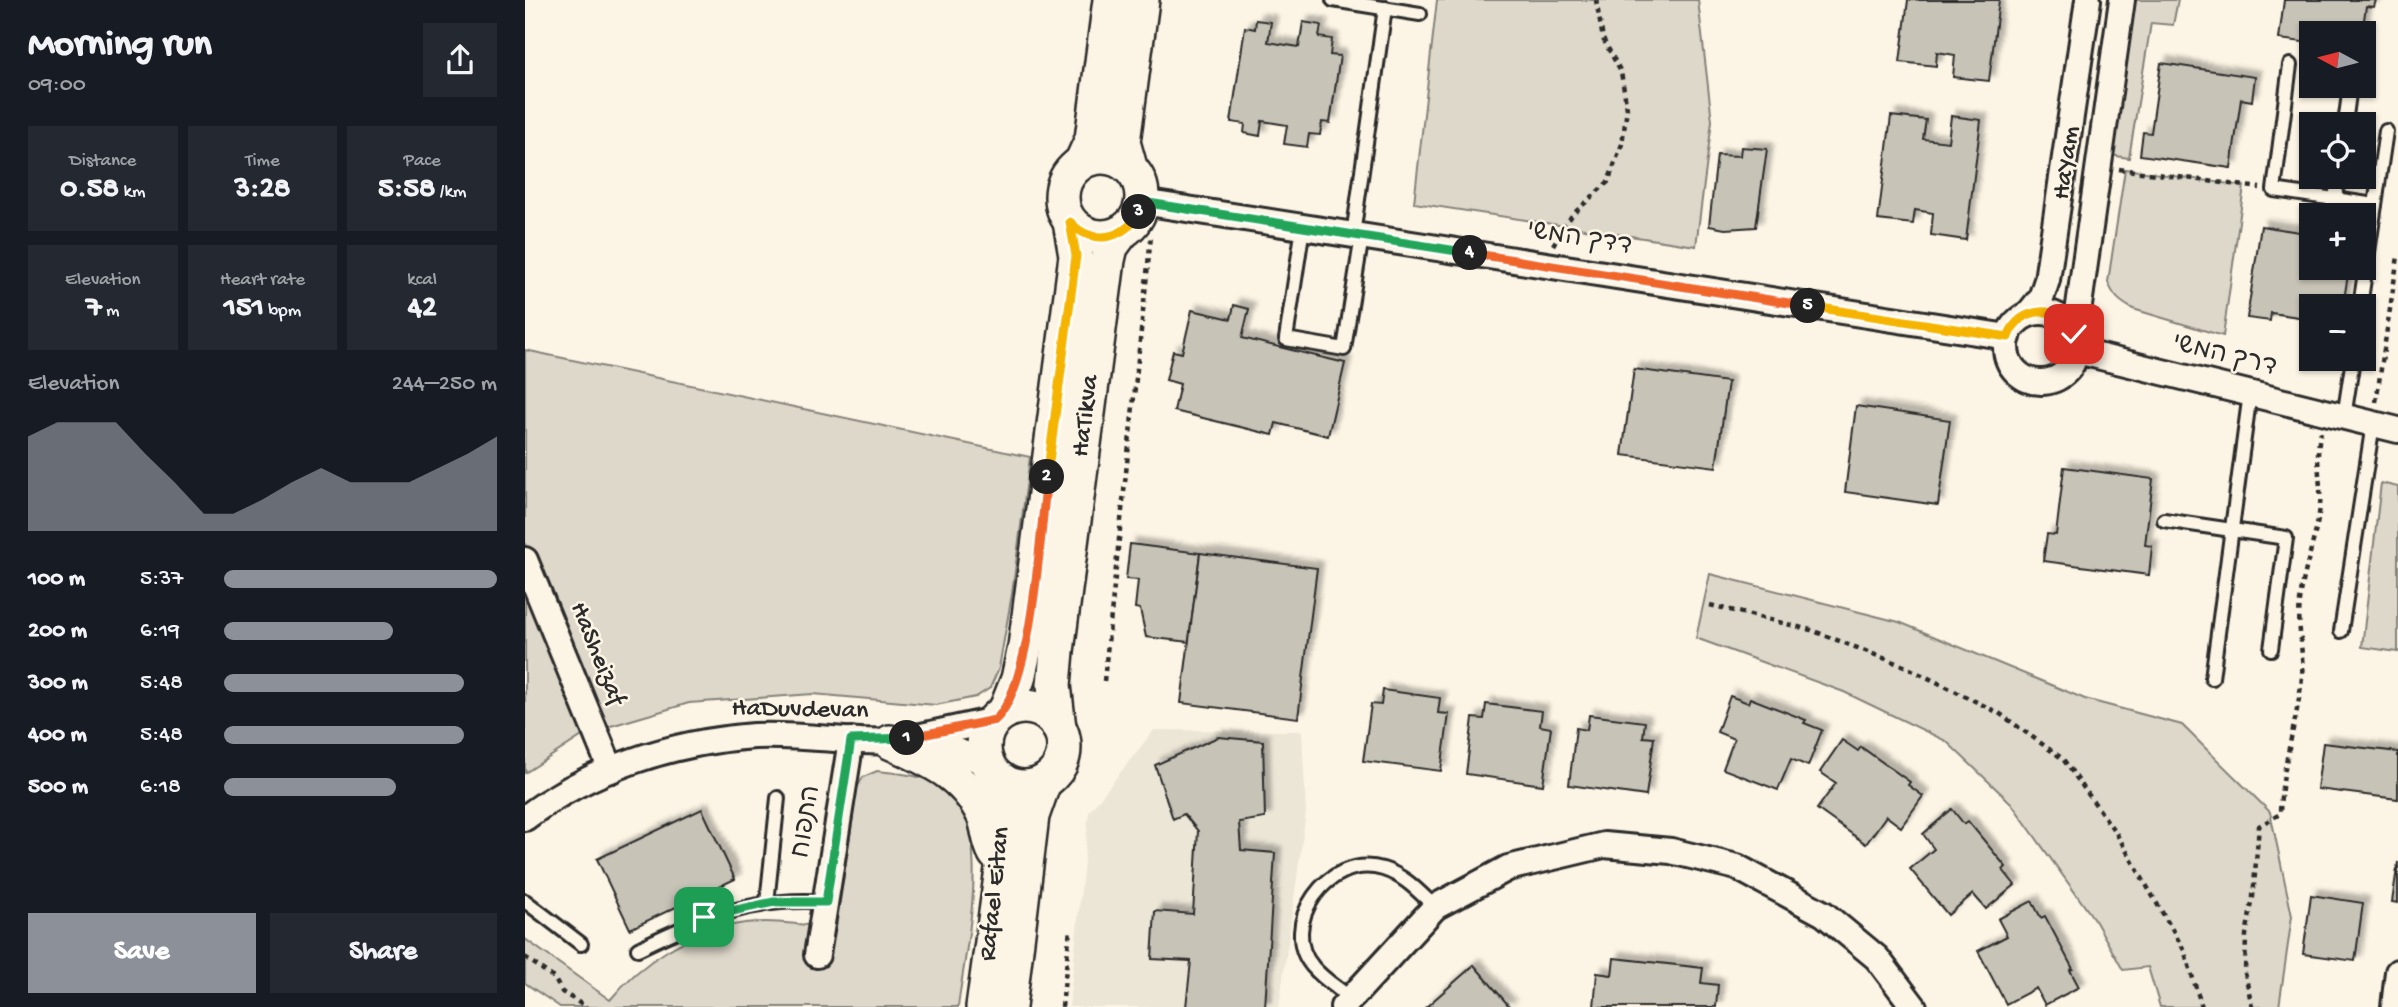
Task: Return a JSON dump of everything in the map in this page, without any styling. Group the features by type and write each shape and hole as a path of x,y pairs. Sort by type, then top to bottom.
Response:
{"street":[{"path":"1110,0 1091,139 1082,162 1069,174 1062,192 1064,211 1070,222 1091,236 1104,238 1122,232 1135,220 1142,202 1140,183 1130,167 1123,142 1142,0"},
{"name":"HaYam","path":"2029,313 2041,298 2047,280 2088,0"},
{"name":"HaYam","path":"2076,343 2122,0"},
{"path":"1082,162 1107,157 1130,167"},
{"name":"דדך המשי","path":"1142,202 2008,337"},
{"name":"HaTikva","path":"1000,716 1018,679 1025,647 1076,256 1070,222"},
{"name":"HaTikva","path":"1059,728 1054,685 1057,651 1108,260 1111,247 1122,232"},
{"path":"2046,311 2066,321 2076,343 2071,367 2059,378 2043,382 2031,381 2010,364 2007,354 2008,337 2015,322 2029,313 2046,311"},
{"name":"דרך המשי","path":"2076,343 2250,393 2398,430"},
{"name":"HaSheizaf","path":"525,560 611,770"},
{"path":"1023,707 1036,709 1047,714 1059,728 1063,739 1063,758 1057,770 1044,782 1019,787 996,774 985,742 1000,716 1023,707"},
{"name":"HaDuvdevan","path":"886,742 1000,716"},
{"name":"HaDuvdevan","path":"525,818 565,792 611,770 658,753 711,740 756,736 939,746 964,752 996,774"},
{"name":"התפוח","path":"817,955 851,740"},
{"path":"886,742 938,764 972,794 985,818 990,845 1003,866"},
{"name":"Rafael Eitan","path":"983,1007 1006,840 996,774"},
{"name":"Rafael Eitan","path":"1009,1007 1032,816 1044,782"},
{"path":"1347,1003 1435,907 1508,869 1604,845 1671,851 1737,867 1824,914 1878,958 1914,1007"},
{"path":"2394,1007 2398,972"}],"lane":[{"path":"1333,0 1420,14"},
{"path":"1303,227 1286,339 1344,349 1385,8"},
{"path":"2290,65 2274,190 2362,203"},
{"path":"2375,203 2386,131"},
{"path":"2335,199 2336,189"},
{"path":"2336,415 2349,371"},
{"path":"2212,678 2250,393"},
{"path":"2341,631 2373,424"},
{"path":"2164,520 2286,538 2271,649"},
{"path":"767,903 778,798"},
{"path":"1347,1003 1311,966 1303,941 1304,914 1317,889 1335,874 1358,865 1404,878 1435,907"},
{"path":"525,901 581,944"},
{"path":"638,949 704,917 767,903 826,902"}],"path":[{"path":"1546,265 1557,233 1572,215 1608,182 1622,144 1627,109 1621,72 1604,39 1596,0"},
{"path":"2098,164 2274,190"},
{"path":"2373,424 2398,256"},
{"path":"1104,681 1146,287"},
{"path":"2252,1007 2245,960 2255,854 2259,826 2280,814 2283,766 2298,706 2303,651 2299,606 2318,516 2316,459 2336,415"},
{"path":"1710,605 1811,630 1904,666 1999,713 2063,760 2116,833 2184,950 2202,1007"},
{"path":"1062,1007 1070,929"},
{"path":"525,957 554,978 562,992 586,1007"}],"shaded area":[{"path":"1437,0 1698,0 1712,121 1696,246 1414,203"},
{"path":"2128,0 2178,0 2173,25 2151,23 2129,158 2104,154"},
{"path":"2125,169 2244,186 2223,336 2133,309 2112,291 2108,282"},
{"path":"525,350 1030,457 1012,594 999,668 990,688 976,697 936,705 813,694 689,703 587,733 525,773"},
{"path":"2381,483 2398,487 2398,652 2362,647"},
{"path":"1710,574 1899,622 2085,699 2182,725 2270,812 2292,916 2279,1007 2160,1007 2148,967 2123,970 2096,922 2011,803 1946,741 1844,692 1696,638"},
{"path":"1154,730 1302,731 1306,813 1279,1007 1069,1007 1089,812"},
{"path":"877,771 920,777 944,788 960,805 969,829 973,890 958,1007 560,1007 525,983 525,939 610,1000 622,986 651,962 702,934 739,924 763,922 836,928 857,788 863,777"}],"building":[{"path":"1908,0 1999,0 1989,81 1953,77 1955,55 1937,52 1936,66 1900,62"},
{"path":"2284,0 2376,0 2374,7 2366,6 2364,21 2299,21 2299,42 2279,39"},
{"path":"1256,20 1271,22 1268,42 1299,47 1303,22 1321,25 1319,37 1332,39 1330,55 1340,56 1330,123 1322,122 1320,135 1309,134 1307,147 1284,144 1287,125 1262,121 1260,136 1244,133 1245,124 1231,122 1245,27 1255,29"},
{"path":"2161,63 2255,77 2252,101 2241,99 2231,168 2140,155 2143,132 2151,133"},
{"path":"1891,116 1926,120 1923,139 1948,142 1951,116 1981,120 1966,240 1931,235 1933,213 1915,210 1913,224 1878,220"},
{"path":"1741,147 1767,149 1756,227 1725,229 1709,226 1717,155 1740,156"},
{"path":"2261,226 2299,232 2299,280 2347,280 2345,294 2299,294 2299,317 2271,313 2270,321 2247,318"},
{"path":"1234,305 1249,309 1242,338 1345,363 1328,436 1276,423 1273,435 1174,411 1180,384 1166,380 1173,351 1182,353 1192,310 1231,319"},
{"path":"1634,369 1728,382 1716,467 1622,455"},
{"path":"1856,406 1950,420 1938,505 1845,492"},
{"path":"2064,467 2153,479 2145,545 2152,546 2149,575 2043,561 2047,534 2056,535"},
{"path":"1130,544 1200,553 1189,642 1146,637 1140,609 1135,608 1138,580 1126,579"},
{"path":"1200,553 1317,568 1298,718 1181,703"},
{"path":"1383,690 1440,698 1438,713 1449,714 1441,771 1363,761 1371,704 1381,705"},
{"path":"1730,696 1748,703 1750,698 1806,720 1804,723 1822,730 1808,766 1791,759 1778,790 1723,769 1734,739 1717,732"},
{"path":"1486,704 1542,711 1540,726 1551,728 1543,785 1466,774 1473,718 1484,719"},
{"path":"1589,715 1645,722 1643,737 1654,738 1646,796 1569,785 1576,728 1587,730"},
{"path":"1218,737 1263,741 1265,818 1239,822 1241,850 1275,853 1265,1007 1186,1007 1191,961 1152,959 1155,911 1193,914 1198,831 1184,814 1173,819 1155,765"},
{"path":"1842,740 1858,751 1861,747 1910,782 1908,785 1923,796 1901,827 1886,816 1866,844 1817,809 1836,783 1820,772"},
{"path":"2323,743 2398,752 2398,799 2317,789"},
{"path":"702,809 735,879 630,929 597,859"},
{"path":"1952,809 1964,824 1968,821 2006,867 2003,870 2015,885 1986,909 1973,894 1948,915 1910,869 1934,849 1923,834"},
{"path":"2398,862 2398,903 2392,902"},
{"path":"2311,895 2363,903 2355,961 2303,954"},
{"path":"2032,901 2041,918 2045,916 2073,969 2070,970 2079,987 2045,1005 2036,988 2006,1004 1978,951 2007,936 1998,919"},
{"path":"1614,958 1703,968 1701,983 1718,985 1716,1007 1594,1007 1597,973 1612,975"},
{"path":"1474,965 1510,1007 1426,1007"}],"route":[{"path":"704,917 774,902 826,902 851,740 881,741 941,733 995,720 1005,712 1018,679 1025,647 1076,256 1076,241 1070,222 1084,234 1091,236 1104,238 1116,235 1132,225 1142,202 2008,337 2020,318 2029,313 2046,311 2066,321 2074,334"}]}
